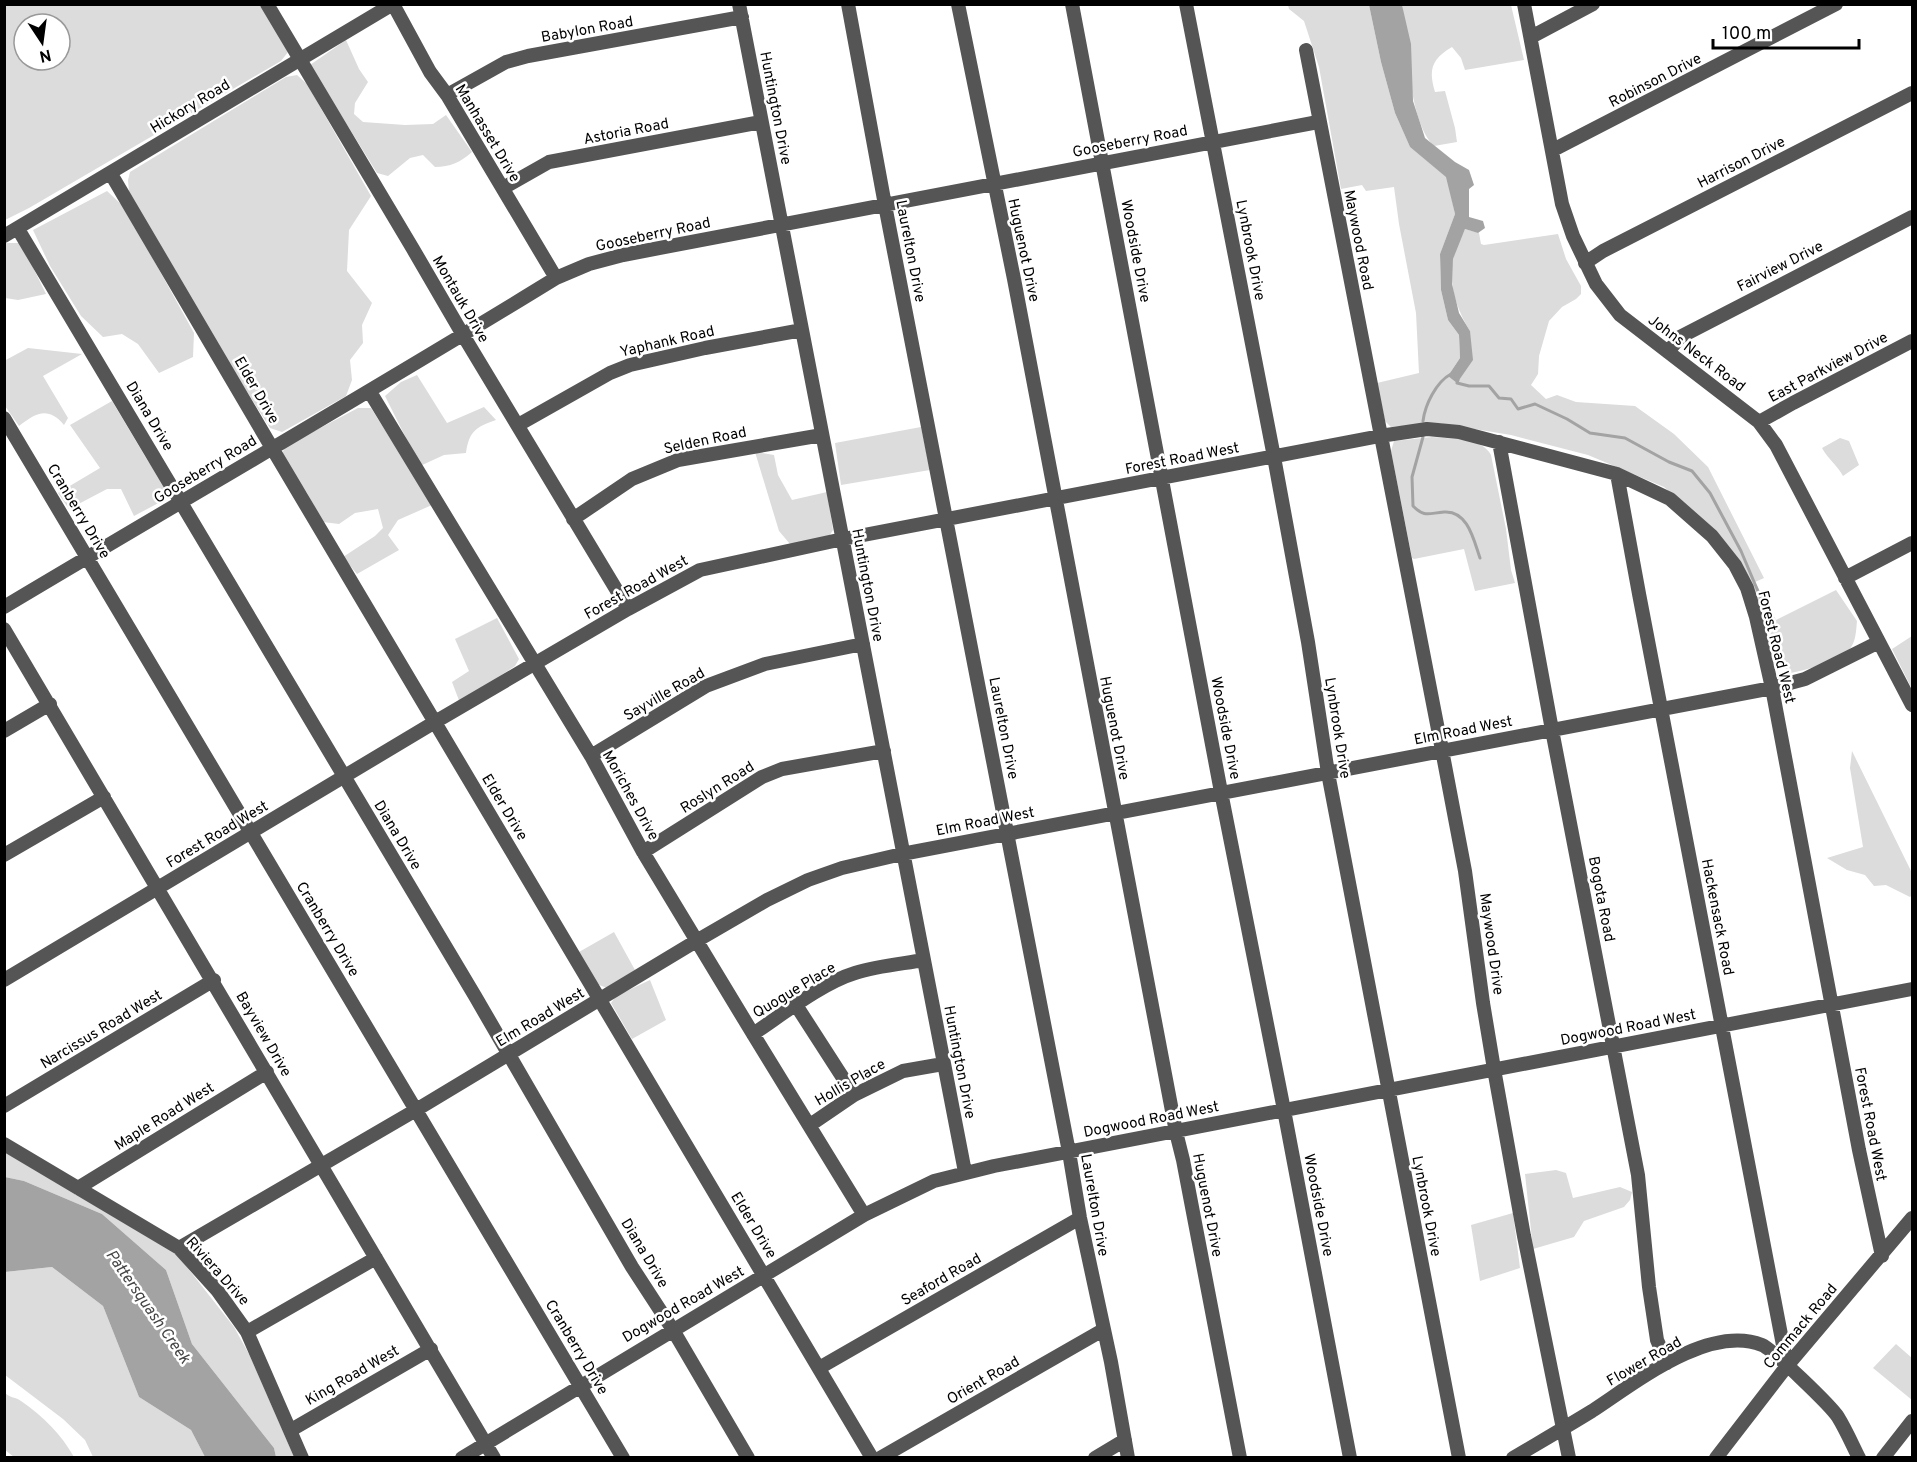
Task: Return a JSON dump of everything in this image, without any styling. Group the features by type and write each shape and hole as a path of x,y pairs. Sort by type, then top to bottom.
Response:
{"street":[{"name":"Montauk Drive","path":"267,4 628,609"},
{"name":"Hickory Road","path":"4,236 393,4"},
{"name":"Manhasset Drive","path":"393,4 430,72 447,95 556,278"},
{"name":"Laurelton Drive","path":"848,4 1128,1458"},
{"name":"Huguenot Drive","path":"958,4 1010,258 1240,1458"},
{"name":"Woodside Drive","path":"1072,4 1350,1458"},
{"name":"Lynbrook Drive","path":"1186,4 1274,457 1308,642 1328,773 1459,1458"},
{"name":"Johns Neck Road","path":"1524,4 1562,204 1573,236 1596,284 1620,315 1760,422 1776,445 1912,705"},
{"path":"1531,37 1593,4"},
{"name":"Robinson Drive","path":"1553,150 1836,4"},
{"name":"Babylon Road","path":"447,95 506,62 740,11"},
{"name":"Huntington Drive","path":"740,11 965,1172"},
{"name":"Maywood Road","path":"1306,51 1380,436"},
{"name":"Harrison Drive","path":"1585,263 1912,93"},
{"name":"Astoria Road","path":"503,188 549,162 761,122"},
{"name":"Gooseberry Road","path":"4,607 370,392 556,278 589,264 623,255 1318,122"},
{"name":"Elder Drive","path":"111,174 872,1458"},
{"name":"Fairview Drive","path":"1668,352 1680,337 1912,216"},
{"name":"Diana Drive","path":"18,229 475,996 632,1267 673,1330 748,1458"},
{"name":"Yaphank Road","path":"518,425 610,373 630,365 802,330"},
{"name":"East Parkview Drive","path":"1760,422 1912,341"},
{"name":"Moriches Drive","path":"370,392 536,664 591,756 644,852 864,1215"},
{"name":"Cranberry Drive","path":"4,417 623,1458"},
{"name":"Forest Road West","path":"4,980 435,722 628,609 700,570 843,539 1380,436 1427,429 1460,432 1617,474 1670,499 1712,536 1735,565 1747,588 1772,688 1881,1256"},
{"name":"Selden Road","path":"573,519 632,479 678,460 822,435"},
{"name":"Maywood Drive","path":"1380,436 1465,871 1494,1069 1524,1236 1569,1458"},
{"name":"Bogota Road","path":"1499,442 1638,1175 1650,1296 1657,1340 1667,1363"},
{"name":"Hackensack Road","path":"1617,474 1787,1366"},
{"path":"1845,578 1912,543"},
{"name":"Bayview Drive","path":"4,629 214,980 494,1458"},
{"name":"Elm Road West","path":"179,1248 416,1110 698,940 767,900 808,880 842,868 902,854 1772,688 1804,680 1879,642"},
{"name":"Sayville Road","path":"591,756 706,687 765,664 863,644"},
{"path":"4,731 50,704"},
{"name":"Roslyn Road","path":"644,852 762,777 782,770 884,752"},
{"path":"4,855 104,796"},
{"name":"Quogue Place","path":"753,1034 838,980 855,973 924,960"},
{"name":"Narcissus Road West","path":"4,1106 214,980"},
{"name":"Dogwood Road West","path":"462,1458 864,1215 934,1181 965,1172 1912,989"},
{"path":"796,1005 854,1095"},
{"name":"Hollis Place","path":"810,1125 854,1095 903,1071 943,1064"},
{"name":"Maple Road West","path":"78,1188 267,1072"},
{"name":"Riviera Drive","path":"4,1144 179,1248 217,1290 247,1332 302,1458"},
{"name":"Seaford Road","path":"819,1368 1080,1218"},
{"name":"Commack Road","path":"1716,1458 1787,1366 1912,1218"},
{"path":"247,1332 376,1258"},
{"name":"Orient Road","path":"880,1458 1103,1330"},
{"name":"Flower Road","path":"1514,1458 1667,1363 1692,1351 1731,1340 1763,1345 1787,1366 1837,1415 1859,1458"},
{"name":"King Road West","path":"291,1430 431,1349"},
{"path":"1883,1458 1912,1421"},
{"path":"1095,1458 1125,1440"}],"shaded area":[{"path":"4,5 261,5 288,52 281,61 5,220"},
{"path":"1288,5 1369,5 1395,113 1410,147 1447,177 1455,214 1440,254 1441,290 1448,320 1459,335 1460,358 1448,376 1458,382 1470,331 1461,315 1452,278 1454,255 1465,229 1479,233 1481,244 1484,245 1558,234 1566,259 1581,286 1581,294 1562,307 1549,321 1539,356 1538,374 1531,385 1546,399 1557,395 1576,402 1635,406 1674,434 1708,467 1764,578 1755,582 1776,620 1836,590 1857,621 1853,644 1845,654 1822,664 1790,673 1780,664 1766,620 1747,574 1713,529 1664,487 1588,455 1511,435 1438,423 1391,427 1385,421 1377,383 1419,373 1416,313 1394,187 1366,191 1362,185 1341,189 1319,67 1304,21 1289,9"},
{"path":"1402,5 1511,5 1524,60 1465,70 1461,58 1452,47 1433,65 1432,77 1435,92 1445,91 1457,142 1434,146 1419,119 1410,80"},
{"path":"346,40 359,69 368,82 355,103 354,114 363,122 433,124 446,115 472,152 446,166 435,167 423,155 410,158 388,176 377,173 310,65"},
{"path":"297,75 307,84 371,196 349,230 347,271 372,303 362,325 363,343 350,360 352,380 346,396 282,432 270,428 225,357 129,192 128,180 130,172 286,77"},
{"path":"107,191 125,208 194,333 193,357 159,373 138,344 122,334 103,337 81,316 50,266 33,230"},
{"path":"5,243 19,243 23,247 46,294 18,300 5,298"},
{"path":"28,348 82,354 43,376 68,418 64,425 53,415 42,413 19,426 5,406 4,361"},
{"path":"417,375 447,423 484,407 496,420 475,431 469,440 466,453 444,455 420,466 385,396 401,382"},
{"path":"112,401 168,491 166,499 134,516 121,489 107,489 69,509 58,493 100,468 70,425"},
{"path":"358,408 371,408 432,505 398,520 388,535 399,550 357,574 343,557 383,528 378,509 355,513 339,524 323,522 307,493 281,455 286,446"},
{"path":"921,427 930,470 841,485 835,443"},
{"path":"1432,437 1473,442 1487,449 1491,455 1515,583 1475,591 1464,549 1412,558 1391,451 1394,441"},
{"path":"1840,438 1849,441 1859,465 1843,476 1822,448"},
{"path":"755,452 774,455 778,475 792,500 827,492 833,530 828,538 790,544 779,531"},
{"path":"497,618 519,659 515,666 460,703 452,682 469,671 455,639"},
{"path":"1912,636 1912,689 1892,649"},
{"path":"1852,751 1912,873 1912,895 1910,897 1886,885 1874,886 1865,875 1847,870 1827,858 1863,847 1850,768"},
{"path":"614,932 635,970 607,988 594,983 579,952"},
{"path":"650,980 666,1020 632,1039 611,1003 616,996"},
{"path":"5,1149 127,1217 179,1257 234,1327 250,1356 294,1457 276,1457 274,1448 192,1344 166,1270 102,1214 24,1181 5,1177"},
{"path":"1556,1170 1566,1173 1573,1198 1620,1187 1632,1192 1630,1200 1624,1207 1584,1221 1574,1237 1533,1249 1525,1174"},
{"path":"1513,1213 1520,1268 1480,1281 1471,1225"},
{"path":"52,1267 103,1306 139,1397 191,1430 205,1457 93,1457 85,1440 63,1419 5,1375 5,1272"},
{"path":"1896,1344 1912,1358 1912,1400 1873,1368"},
{"path":"5,1393 37,1413 58,1433 74,1457 14,1457 5,1450"}],"water":[{"path":"1369,5 1402,5 1411,44 1413,101 1425,138 1469,170 1474,185 1469,189 1469,217 1483,221 1485,228 1478,233 1465,229 1453,259 1452,284 1459,313 1470,331 1473,360 1457,383 1448,376 1460,358 1459,335 1448,320 1441,290 1440,254 1455,214 1446,177 1410,147 1395,113"},
{"name":"Pattersquash Creek","path":"5,1177 24,1181 102,1214 166,1270 192,1344 274,1448 276,1457 205,1457 191,1430 139,1397 103,1306 52,1267 5,1272"}],"waterway":[{"path":"1423,421 1432,394 1451,374"},
{"path":"1458,380 1457,383 1469,386 1489,386 1499,398 1511,399 1518,409 1535,404 1590,433 1625,438 1669,462 1692,471 1710,493 1741,551 1768,615"},
{"path":"1423,437 1412,477 1413,506 1424,513 1444,512 1459,516 1469,528 1480,558"}]}
